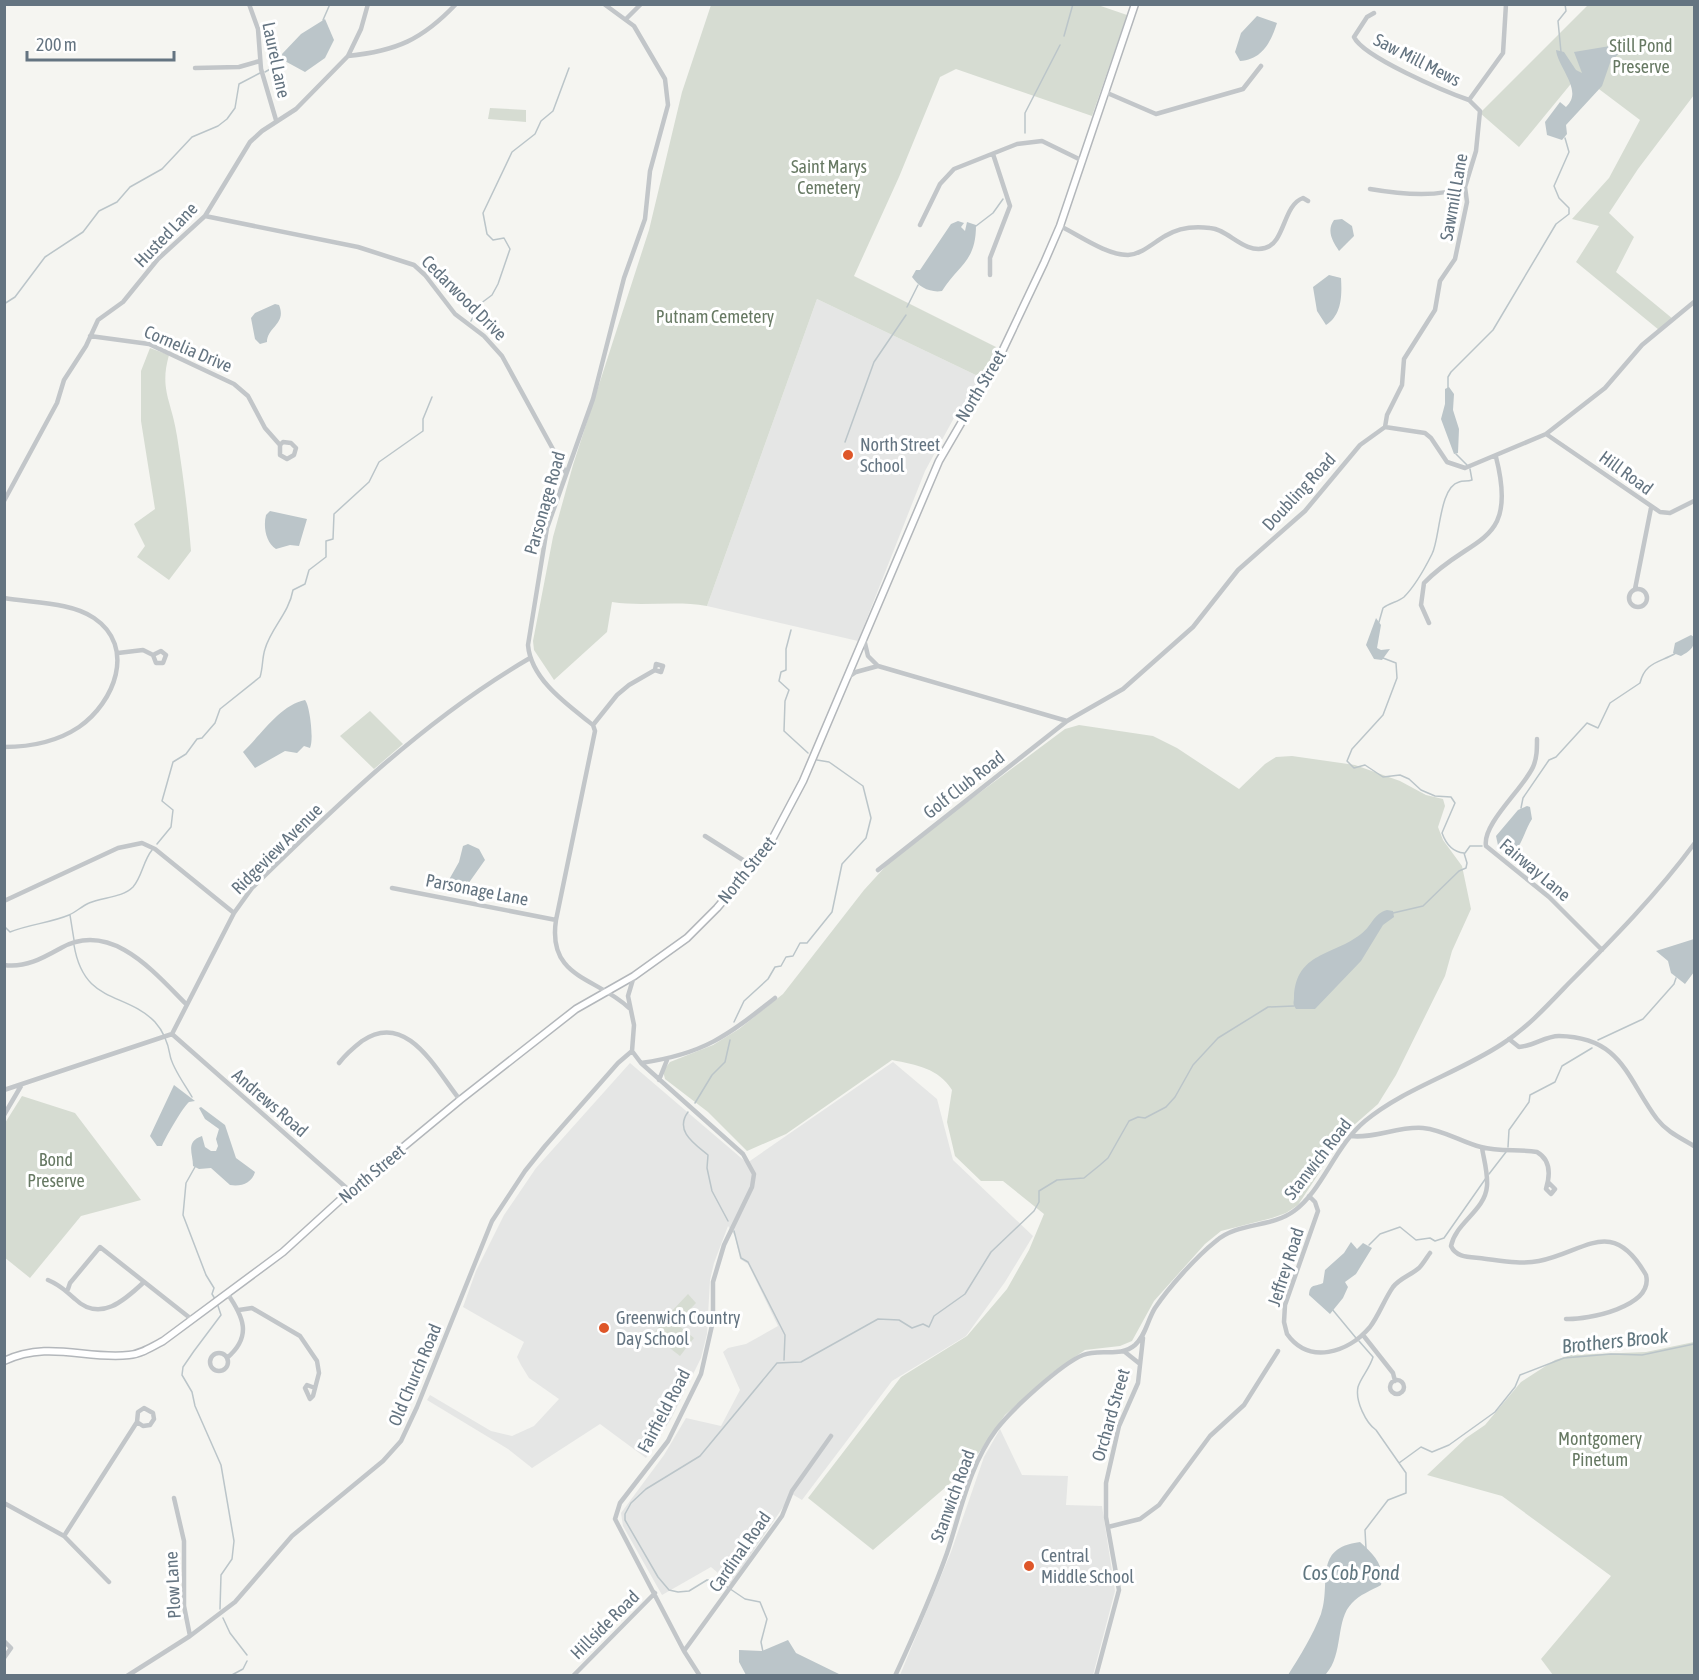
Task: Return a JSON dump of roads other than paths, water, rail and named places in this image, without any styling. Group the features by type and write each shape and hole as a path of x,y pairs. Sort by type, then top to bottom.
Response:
{"main road":[{"name":"North Street","path":"4,1361 26,1354 72,1350 129,1355 149,1349 283,1252 350,1191 460,1100 576,1009 634,976 687,938 754,867 785,818 939,461 999,358 1060,226 1136,4"}],"street":[{"name":"Laurel Lane","path":"249,4 258,28 261,69 276,120"},
{"name":"Husted Lane","path":"4,501 57,402 64,380 98,320 123,302 158,259 205,216 250,142 276,120 296,108 348,56 362,29 368,4"},
{"path":"348,56 379,53 400,46 420,36 456,4"},
{"name":"Parsonage Road","path":"530,658 528,645 542,553 566,473 593,399 624,279 645,219 650,171 668,105 665,79 634,26 627,18 604,4"},
{"path":"627,18 641,4"},
{"path":"1469,100 1503,53 1506,4"},
{"name":"Saw Mill Mews","path":"1374,13 1367,17 1353,37 1361,48 1447,93 1469,100"},
{"path":"195,68 239,67 260,61"},
{"path":"1105,92 1156,114 1243,89 1261,66"},
{"name":"Sawmill Lane","path":"1385,427 1387,415 1402,385 1404,359 1435,310 1440,280 1455,259 1467,202 1466,188 1476,151 1480,111 1469,100"},
{"path":"920,225 940,184 954,169 1017,144 1042,141 1083,161"},
{"path":"990,275 990,258 1010,206 993,154"},
{"path":"1370,189 1418,193 1454,192 1466,188"},
{"path":"1060,226 1122,254 1140,252 1180,229 1203,227 1218,229 1249,247 1262,249 1272,243 1295,203 1303,198 1308,201"},
{"name":"Cedarwood Drive","path":"205,216 358,248 414,265 426,275 455,314 484,336 502,356 566,473"},
{"path":"1385,427 1425,433 1452,465 1465,468 1496,456 1546,434 1605,388 1642,345 1695,302"},
{"name":"Cornelia Drive","path":"90,336 149,344 234,384 248,396 265,428 280,445"},
{"name":"Doubling Road","path":"1067,721 1123,689 1193,627 1238,570 1305,511 1360,445 1385,427"},
{"name":"Hill Road","path":"1546,434 1613,478 1651,508 1670,513 1695,501"},
{"path":"1429,623 1421,604 1424,583 1479,544 1494,525 1504,487 1496,456"},
{"path":"1635,589 1651,508"},
{"path":"4,598 86,613 104,626 117,653 112,688 100,707 85,722 55,739 19,747 4,747"},
{"path":"864,639 868,656 878,666 1067,721"},
{"path":"117,653 143,650 153,655"},
{"path":"530,658 560,698 593,725 595,738 553,937 561,960 603,992 620,999 629,1008"},
{"name":"Ridgeview Avenue","path":"167,1036 244,896 428,725 471,694 530,658"},
{"path":"847,678 856,672 878,666"},
{"path":"593,725 617,695 655,670"},
{"name":"Golf Club Road","path":"878,870 1067,721"},
{"name":"Fairway Lane","path":"1537,739 1533,767 1512,800 1489,827 1486,846 1549,897 1602,950"},
{"path":"705,836 754,867"},
{"path":"4,901 118,848 142,843 155,849 234,913"},
{"name":"Stanwich Road","path":"895,1676 927,1607 973,1471 994,1433 1021,1404 1075,1359 1090,1353 1125,1352 1143,1337 1158,1305 1215,1241 1233,1231 1287,1216 1309,1196 1350,1136 1389,1104 1509,1039 1602,950 1695,844"},
{"name":"Parsonage Lane","path":"392,888 556,920"},
{"path":"4,965 33,963 79,940 110,944 137,956 186,1004"},
{"path":"632,1051 634,1025 628,996 634,976"},
{"path":"641,1064 687,1055 710,1045 739,1027 775,998"},
{"path":"339,1063 351,1049 370,1036 385,1031 399,1032 413,1041 460,1100"},
{"path":"4,1090 167,1036"},
{"name":"Andrews Road","path":"167,1036 350,1191"},
{"path":"1509,1039 1519,1047 1550,1036 1562,1036 1578,1039 1607,1050 1628,1071 1658,1120 1675,1135 1695,1146"},
{"name":"Fairfield Road","path":"632,1051 641,1064 743,1154 754,1174 752,1187 724,1245 713,1282 713,1321 701,1374 668,1441 616,1512 616,1526 700,1676"},
{"name":"Old Church Road","path":"127,1676 190,1636 235,1602 292,1536 383,1461 401,1441 420,1401 492,1221 542,1150 632,1051"},
{"path":"659,1080 667,1060"},
{"path":"4,1115 21,1086"},
{"path":"1350,1136 1362,1137 1406,1128 1425,1128 1482,1148 1532,1151 1544,1156 1548,1168 1548,1182"},
{"path":"1482,1148 1487,1188 1480,1204 1453,1237 1451,1246 1455,1253 1467,1257 1537,1262 1588,1243 1608,1241 1619,1245 1646,1275 1644,1289 1625,1307 1602,1314 1566,1319"},
{"name":"Jeffrey Road","path":"1309,1196 1315,1202 1318,1210 1285,1305 1284,1322 1287,1334 1301,1348 1323,1354 1336,1351 1362,1335 1374,1321 1397,1283 1420,1267 1430,1252"},
{"path":"68,1289 70,1283 100,1247 190,1318"},
{"path":"48,1280 68,1289 74,1298 85,1306 111,1309 144,1282"},
{"path":"226,1292 243,1320 242,1337 227,1358 228,1364 222,1371 216,1371 210,1365 214,1354 223,1354 227,1358"},
{"path":"238,1310 252,1308 300,1336 317,1361 319,1373 315,1388"},
{"path":"1362,1335 1393,1372 1395,1381"},
{"name":"Orchard Street","path":"1096,1676 1119,1590 1105,1498 1109,1468 1119,1426 1138,1383 1143,1337"},
{"path":"1108,1527 1140,1520 1159,1505 1210,1436 1244,1405 1278,1351"},
{"path":"1125,1352 1140,1364"},
{"path":"64,1536 138,1422"},
{"name":"Cardinal Road","path":"684,1651 782,1516 792,1491 831,1436"},
{"name":"Plow Lane","path":"174,1498 184,1541 184,1606 190,1636"},
{"path":"4,1503 64,1536 109,1582"},
{"name":"Hillside Road","path":"573,1676 655,1593"},
{"path":"4,1641 11,1648 4,1658"}],"water":[{"path":"1257,16 1277,23 1275,30 1260,54 1240,61 1235,52 1241,33"},
{"path":"325,19 334,40 325,58 305,72 283,60 282,54 301,34"},
{"path":"1627,36 1631,40 1610,63 1602,86 1566,125 1567,134 1562,140 1547,135 1545,122 1560,102 1566,107 1571,101 1572,94 1556,50 1564,52 1576,70 1582,73 1574,52 1610,46"},
{"path":"1342,219 1352,226 1354,236 1339,251 1330,232 1334,220"},
{"path":"958,221 964,223 961,227 965,231 967,222 976,225 970,255 942,291 925,288 912,277 916,270 920,270 951,224"},
{"path":"1329,275 1341,278 1341,291 1338,310 1326,325 1317,311 1313,287"},
{"path":"275,304 279,305 281,311 279,321 270,333 267,342 260,344 255,339 251,318 255,313"},
{"path":"1449,387 1454,394 1453,410 1459,429 1458,453 1454,454 1441,419 1445,404 1445,389"},
{"path":"270,511 307,519 299,546 290,545 276,549 273,546 265,529 266,515"},
{"path":"1376,618 1381,625 1377,648 1390,649 1382,660 1374,659 1366,645"},
{"path":"1691,635 1694,641 1689,651 1681,656 1673,653 1675,643"},
{"path":"305,700 311,723 310,748 304,746 297,753 285,751 255,768 243,752 279,714"},
{"path":"1530,807 1532,819 1518,847 1512,853 1499,850 1496,836 1518,810"},
{"path":"468,844 479,849 485,860 458,894 446,885 459,862 463,846"},
{"path":"1387,910 1393,911 1394,917 1383,925 1361,961 1315,1009 1296,1009 1294,1003 1296,982 1301,971 1318,957 1361,934 1379,914"},
{"path":"1694,939 1694,972 1685,984 1671,973 1668,961 1656,951"},
{"path":"174,1085 195,1101 186,1105 162,1146 157,1146 150,1136"},
{"path":"201,1107 225,1125 236,1158 255,1172 249,1181 242,1185 230,1185 211,1168 199,1169 193,1166 191,1148 193,1141 202,1136 205,1147 211,1151 216,1151 218,1146 216,1139 219,1129 205,1119 199,1108"},
{"path":"1351,1242 1357,1249 1363,1243 1372,1248 1356,1274 1345,1282 1348,1287 1343,1298 1330,1314 1309,1295 1310,1291 1312,1287 1323,1283 1325,1270 1344,1253"},
{"name":"Cos Cob Pond","path":"1360,1542 1380,1566 1381,1585 1358,1598 1347,1610 1343,1618 1335,1657 1326,1674 1288,1675 1321,1614 1329,1559 1335,1551"},
{"path":"788,1640 796,1653 841,1675 746,1675 739,1662 739,1650 762,1651"}],"waterway":[{"path":"323,20 330,4"},
{"path":"1064,36 1073,4"},
{"path":"1561,52 1558,21 1566,11 1565,4"},
{"path":"1025,133 1025,113 1060,45"},
{"path":"265,72 286,60"},
{"path":"471,321 480,304 492,295 498,284 510,249 504,238 493,240 487,234 483,213 512,152 535,134 541,121 553,111 569,68"},
{"path":"4,304 15,297 45,257 83,232 99,211 117,202 130,187 162,169 192,137 218,126 227,119 235,108 239,84 260,73"},
{"path":"1448,388 1448,377 1451,372 1493,330 1556,224 1569,214 1569,208 1559,198 1554,186 1569,152 1565,138"},
{"path":"976,226 993,213 1003,199"},
{"path":"907,307 918,285"},
{"path":"845,442 874,362 906,315"},
{"path":"157,844 171,827 173,810 162,801 173,762 186,754 197,739 202,738 215,723 220,709 260,677 268,641 288,606 293,590 305,584 309,570 326,557 326,541 333,539 334,514 369,482 379,462 423,431 423,419 432,397"},
{"path":"1456,454 1467,465"},
{"path":"1379,622 1383,608 1404,597 1423,571 1435,547 1447,493 1459,482 1472,480 1470,469"},
{"path":"791,630 786,649 786,670 781,672 779,681 789,690 785,701 784,731 808,753"},
{"path":"1521,808 1523,798 1549,760 1556,757 1587,723 1598,728 1610,703 1640,683 1649,667 1676,653"},
{"path":"1383,658 1396,663 1397,678 1383,715 1352,749 1347,761 1354,768 1365,765 1383,777 1400,775 1409,779 1421,790 1435,796 1451,797 1455,803 1442,833 1450,847 1464,853"},
{"path":"734,1022 744,1001 768,979 775,967 781,966 786,957 793,956 800,943 807,943 832,912 842,864 866,838 871,818 863,786 829,762 817,760"},
{"path":"1465,853 1470,846 1482,846"},
{"path":"4,926 10,932 55,920 72,914 94,901 128,891 136,883 152,850"},
{"path":"1393,913 1423,906 1459,871 1466,868 1464,853"},
{"path":"70,915 74,940"},
{"path":"74,945 79,964 96,988 131,1005 155,1022 167,1042 173,1066 192,1097"},
{"path":"1598,1040 1643,1019 1674,984 1676,978"},
{"path":"763,1652 761,1642 767,1619 760,1602 745,1599 717,1580 707,1580 689,1591 669,1590 658,1577 625,1520 625,1514 631,1503 646,1489 700,1456 777,1363 801,1362 878,1319 899,1320 912,1328 923,1324 929,1327 934,1316 965,1294 991,1252 1034,1211 1039,1202 1039,1191 1057,1180 1084,1178 1100,1165 1108,1158 1129,1121 1138,1117 1145,1118 1166,1107 1175,1097 1193,1065 1218,1038 1268,1007 1294,1006"},
{"path":"695,1103 712,1075 725,1062 730,1040"},
{"path":"1508,1147 1509,1130 1529,1102 1530,1095 1555,1082 1562,1066 1592,1048"},
{"path":"688,1112 683,1125 685,1131 692,1142 708,1155 707,1168 712,1191 728,1221"},
{"path":"1489,1174 1506,1152"},
{"path":"195,1167 186,1183 183,1215 206,1275 214,1288 212,1294 215,1299"},
{"path":"1369,1245 1380,1234 1400,1227 1416,1240 1430,1238 1435,1241 1444,1238 1486,1178"},
{"path":"734,1231 741,1258 748,1262 785,1335 784,1360"},
{"path":"217,1303 221,1315 183,1367 182,1375 192,1392 195,1406 221,1465 234,1541 232,1559 221,1575 220,1609"},
{"path":"1332,1309 1356,1338"},
{"path":"1359,1341 1373,1357 1358,1387 1358,1399 1362,1411 1406,1473 1406,1493 1388,1500 1365,1530 1366,1549"},
{"name":"Brothers Brook","path":"1399,1463 1421,1447 1432,1452 1449,1445 1495,1412 1515,1387 1520,1375 1564,1358 1611,1354 1642,1355 1694,1344"},
{"path":"223,1618 230,1633 247,1655"},
{"path":"230,1676 243,1669 247,1661"}],"place":[{"name":"North Street School","path":"848,455"},
{"name":"Greenwich Country Day School","path":"604,1328"},
{"name":"Central Middle School","path":"1029,1566"}],"park label":[{"name":"Still Pond Preserve","path":"1641,56"},
{"name":"Saint Marys Cemetery","path":"829,177"},
{"name":"Putnam Cemetery","path":"715,317"},
{"name":"Bond Preserve","path":"56,1170"},
{"name":"Montgomery Pinetum","path":"1600,1449"}]}
